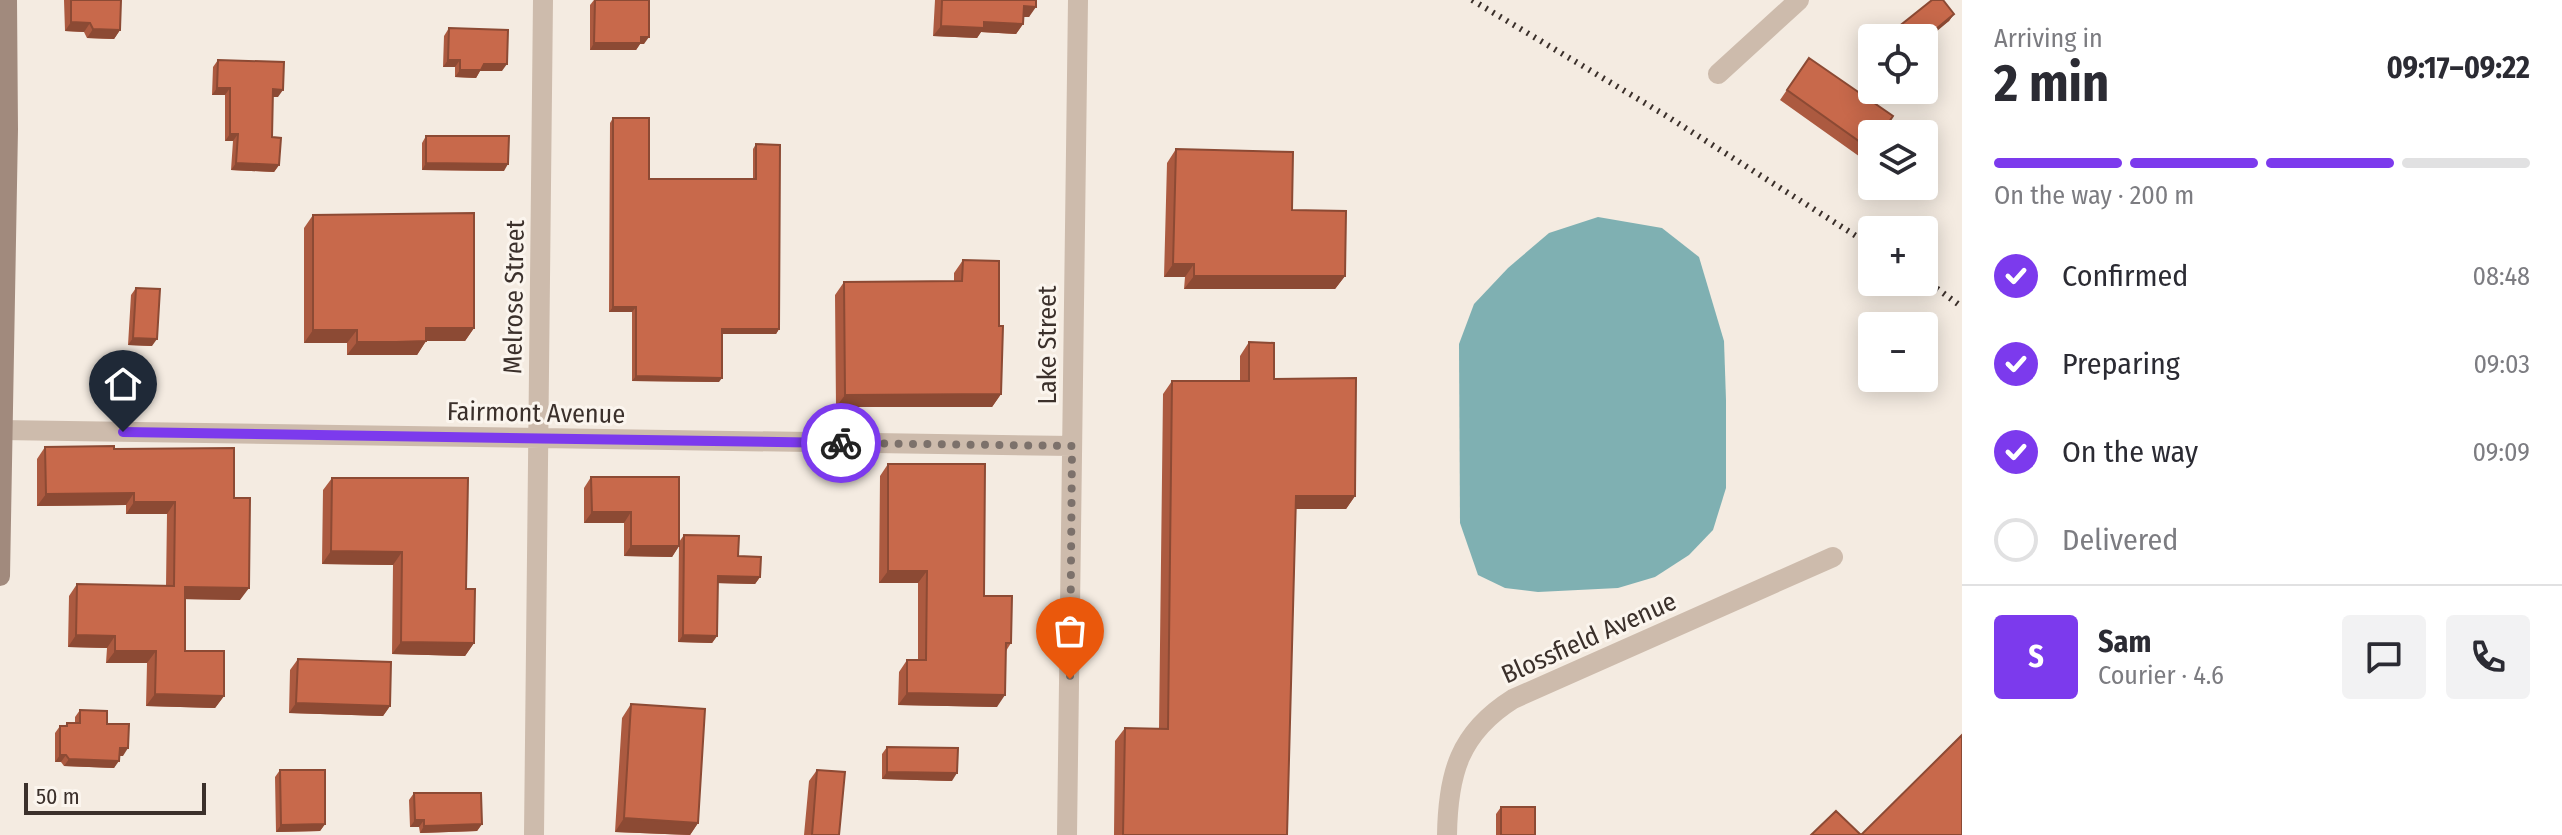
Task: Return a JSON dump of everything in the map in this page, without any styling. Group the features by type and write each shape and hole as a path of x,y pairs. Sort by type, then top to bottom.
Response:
{"street":[{"path":"0,576 8,129 7,0"},
{"name":"Melrose Street","path":"534,835 543,0"},
{"name":"Lake Street","path":"1067,835 1078,0"},
{"path":"1718,74 1799,0"},
{"name":"Fairmont Avenue","path":"2,430 1072,446"},
{"name":"Blossfield Avenue","path":"1447,835 1451,779 1458,756 1471,735 1493,711 1513,699 1833,557"}],"water":[{"path":"1598,217 1662,228 1699,257 1724,341 1726,488 1713,530 1689,555 1655,577 1618,588 1538,592 1505,588 1478,575 1460,523 1459,344 1474,304 1508,268 1549,233"}],"building":[{"path":"71,0 121,0 120,30 93,29 90,23 71,22"},
{"path":"595,0 649,0 649,37 641,37 641,43 594,43"},
{"path":"942,0 1036,0 1036,7 1024,6 1023,24 984,22 984,28 941,26"},
{"path":"1932,0 1943,0 1954,14 1938,27 1938,24 1902,24"},
{"path":"449,28 508,30 507,64 484,64 481,70 460,70 460,60 448,60"},
{"path":"1809,58 1858,92 1858,104 1876,104 1893,116 1890,120 1858,120 1858,140 1787,90"},
{"path":"218,60 284,62 283,90 273,89 272,137 281,138 279,165 236,163 238,134 230,134 230,88 217,88"},
{"path":"613,118 649,118 649,179 756,179 756,144 780,145 779,329 722,329 722,378 636,376 636,307 613,307"},
{"path":"426,136 509,136 508,164 426,163"},
{"path":"1176,149 1293,152 1292,210 1346,211 1345,276 1194,276 1194,264 1173,264"},
{"path":"474,213 474,328 426,328 426,341 396,342 357,342 357,330 313,330 313,215"},
{"path":"963,260 999,261 999,326 1003,326 1001,394 845,395 844,282 962,281"},
{"path":"136,288 160,289 157,339 133,338"},
{"path":"1249,342 1274,343 1274,379 1356,378 1355,496 1296,496 1287,835 1123,835 1125,728 1168,729 1172,381 1249,381"},
{"path":"114,446 114,449 234,448 234,498 250,498 249,588 185,587 185,651 224,651 224,696 155,694 156,651 115,651 115,636 76,635 77,584 174,586 175,502 134,502 134,493 46,494 45,447"},
{"path":"888,464 985,464 984,596 1012,596 1011,643 1006,643 1005,695 907,693 907,660 926,660 927,571 888,571"},
{"path":"591,477 679,477 679,546 631,546 631,512 592,512"},
{"path":"332,478 468,478 466,589 475,589 474,643 401,642 402,552 331,551"},
{"path":"684,535 739,536 738,556 761,557 760,577 718,576 717,636 683,635"},
{"path":"298,659 391,662 390,706 296,703"},
{"path":"631,704 705,709 698,823 624,818"},
{"path":"80,710 107,711 107,724 129,724 128,748 120,748 119,761 69,759 66,755 60,755 60,726 80,723"},
{"path":"1962,735 1962,835 1861,835"},
{"path":"887,747 958,748 957,773 887,772"},
{"path":"280,770 325,770 325,824 281,825"},
{"path":"817,770 845,772 839,835 812,835"},
{"path":"414,793 481,793 482,824 424,826 424,820 415,820"},
{"path":"1501,807 1535,807 1535,835 1501,835"},
{"path":"1836,811 1861,835 1811,835"}],"railway":[{"path":"1472,0 1665,115 1858,237"},
{"path":"1938,289 1962,307"}],"way so far":[{"path":"841,443 1072,446 1070,679"}],"route":[{"path":"123,432 841,443"}]}
